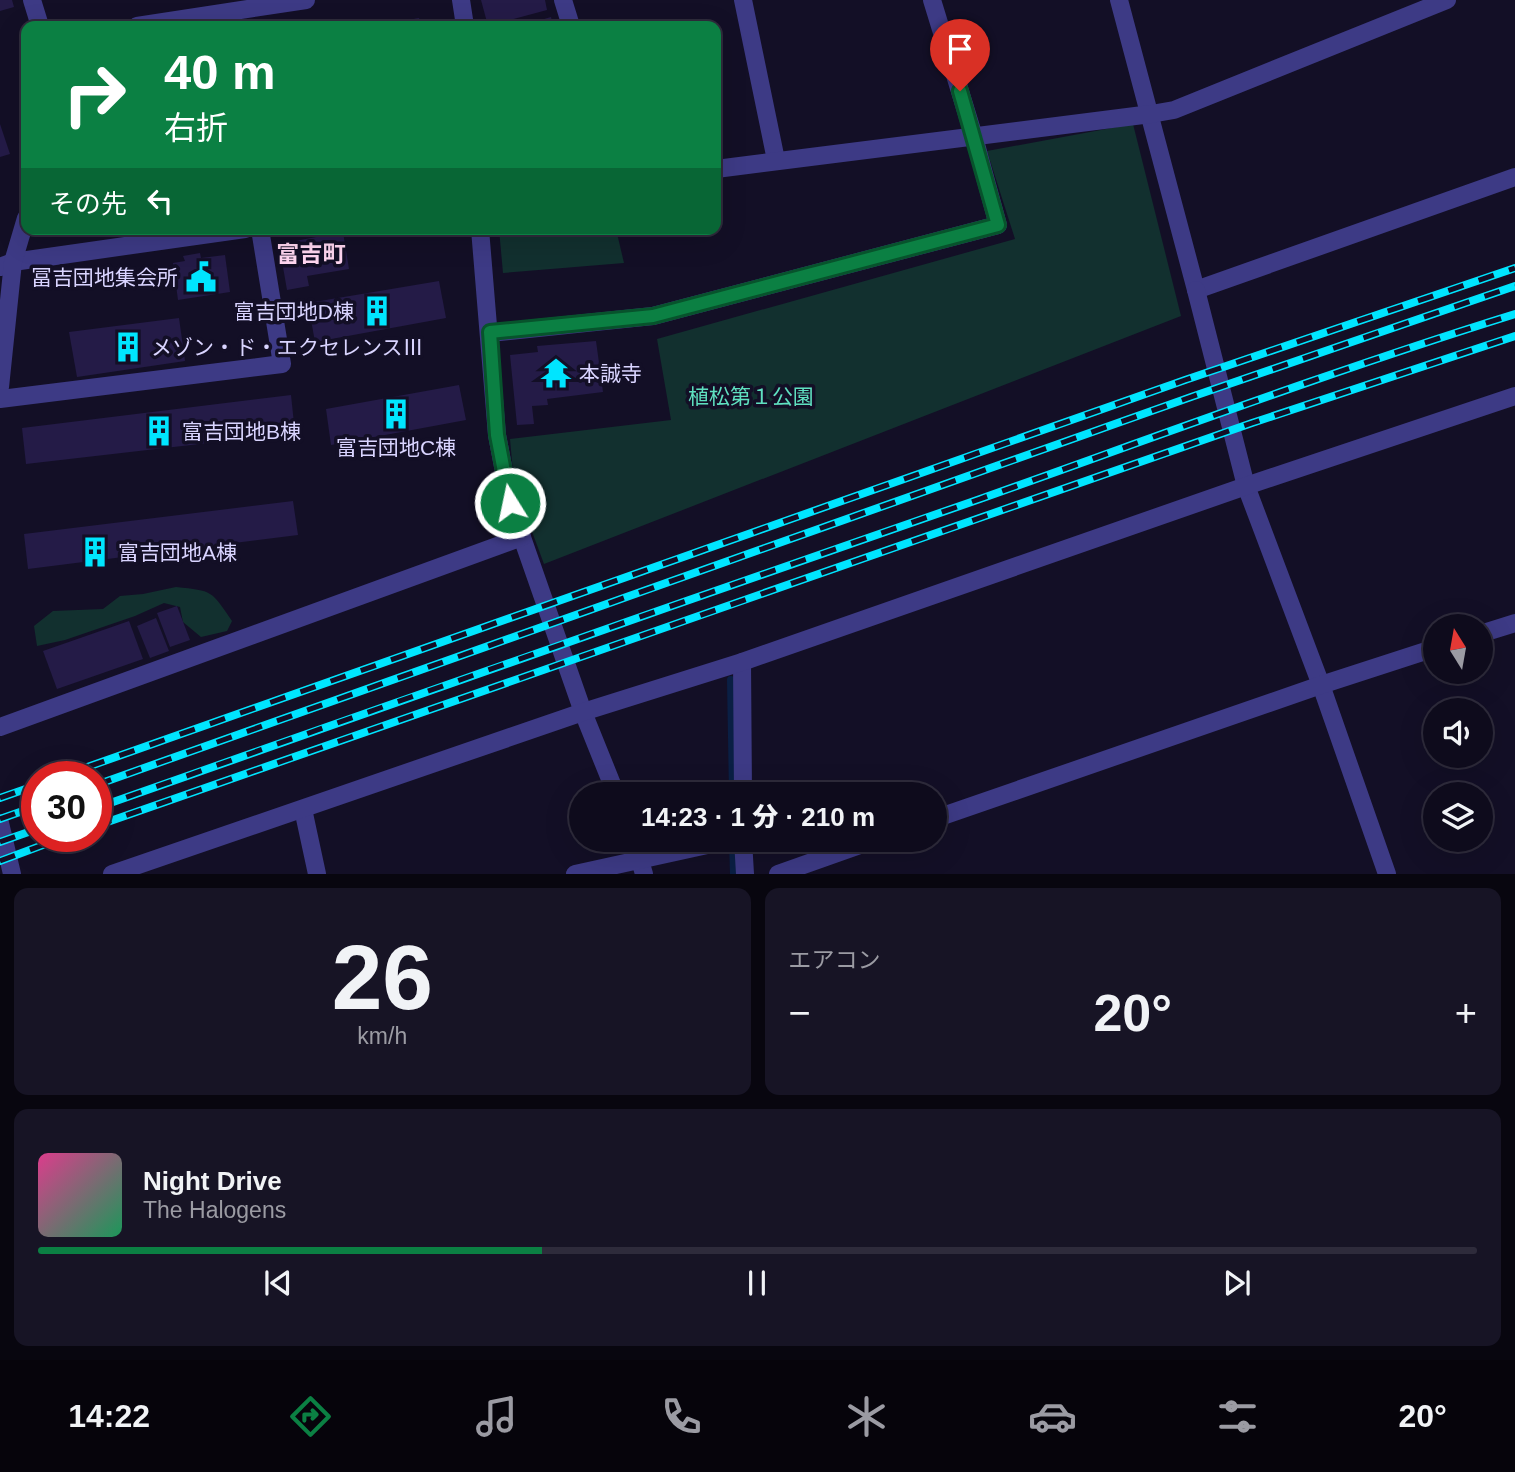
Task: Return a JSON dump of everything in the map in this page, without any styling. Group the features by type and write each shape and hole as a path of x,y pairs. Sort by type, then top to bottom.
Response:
{"street":[{"path":"32,0 38,21"},
{"path":"176,21 245,12 306,0"},
{"path":"461,0 464,21"},
{"path":"563,0 569,21"},
{"path":"743,0 776,160"},
{"path":"490,332 653,316 998,225 932,0"},
{"path":"1119,0 1152,114 1245,485 1321,685 1387,873"},
{"path":"721,168 1174,110 1447,0"},
{"path":"1196,290 1515,177"},
{"path":"0,387 7,265 21,230"},
{"path":"7,265 205,235"},
{"path":"0,399 282,364 261,235"},
{"path":"482,235 497,435 510,503 583,712 611,782"},
{"path":"112,873 583,712 743,662 1245,485 1515,396"},
{"path":"0,727 522,537"},
{"path":"1493,630 1515,623"},
{"path":"947,814 1423,652"},
{"path":"743,662 743,782"},
{"path":"303,809 317,873"},
{"path":"0,823 12,873"},
{"path":"575,873 643,866 690,852"},
{"path":"744,852 745,873"},
{"path":"778,873 839,852"}],"green space":[{"name":"植松第１公園","path":"1133,124 1181,316 544,564 514,483 510,439 671,420 657,339 1015,239 987,151"},
{"path":"500,235 617,235 624,263 503,273"},
{"path":"176,587 204,591 215,598 232,621 227,631 201,637 183,622 180,607 164,603 65,640 37,646 34,626 53,611 103,609 120,596"}],"building":[{"path":"0,0 12,0 14,7 0,11"},
{"path":"481,0 545,0 547,10 506,21 487,21"},
{"path":"0,124 10,154 0,157"},
{"path":"327,235 343,235 349,269 307,276 309,286 287,290 279,244"},
{"name":"冨吉団地集会所","path":"200,253 201,258 225,255 230,292 178,300 173,263 185,261 183,256"},
{"name":"富吉団地D棟","path":"439,281 446,318 315,342 308,303"},
{"name":"メゾン・ド・エクセレンスⅢ","path":"179,318 185,361 77,377 69,332"},
{"name":"本誠寺","path":"596,341 603,392 547,399 548,405 532,406 534,424 517,425 510,355 538,352 537,346"},
{"name":"富吉団地C棟","path":"459,385 466,420 331,445 326,409"},
{"name":"富吉団地B棟","path":"291,395 295,433 26,464 22,428"},
{"name":"富吉団地A棟","path":"293,501 298,535 28,569 24,534"},
{"path":"177,606 190,640 170,647 157,613"},
{"path":"156,618 169,651 150,658 137,626"},
{"path":"129,621 143,659 57,689 43,651"}],"waterway":[{"path":"731,680 733,782"},
{"path":"733,852 734,874"}],"railway":[{"path":"104,761 1185,380 1515,268"},
{"path":"112,779 1191,397 1515,286"},
{"path":"112,802 1314,381 1515,314"},
{"path":"112,820 1252,423 1515,336"},
{"path":"0,798 21,791"},
{"path":"0,819 21,812"},
{"path":"0,842 21,835"},
{"path":"0,861 24,852"}],"place":[{"name":"冨吉団地集会所","path":"201,277"},
{"name":"富吉団地D棟","path":"377,311"},
{"name":"メゾン・ド・エクセレンスⅢ","path":"128,347"},
{"name":"本誠寺","path":"556,373"},
{"name":"富吉団地C棟","path":"396,414"},
{"name":"富吉団地B棟","path":"159,431"},
{"name":"富吉団地A棟","path":"95,552"}],"district":[{"name":"富吉町","path":"311,254"}],"route":[{"path":"510,503 497,435 490,332 653,316 998,225 960,91"}]}
